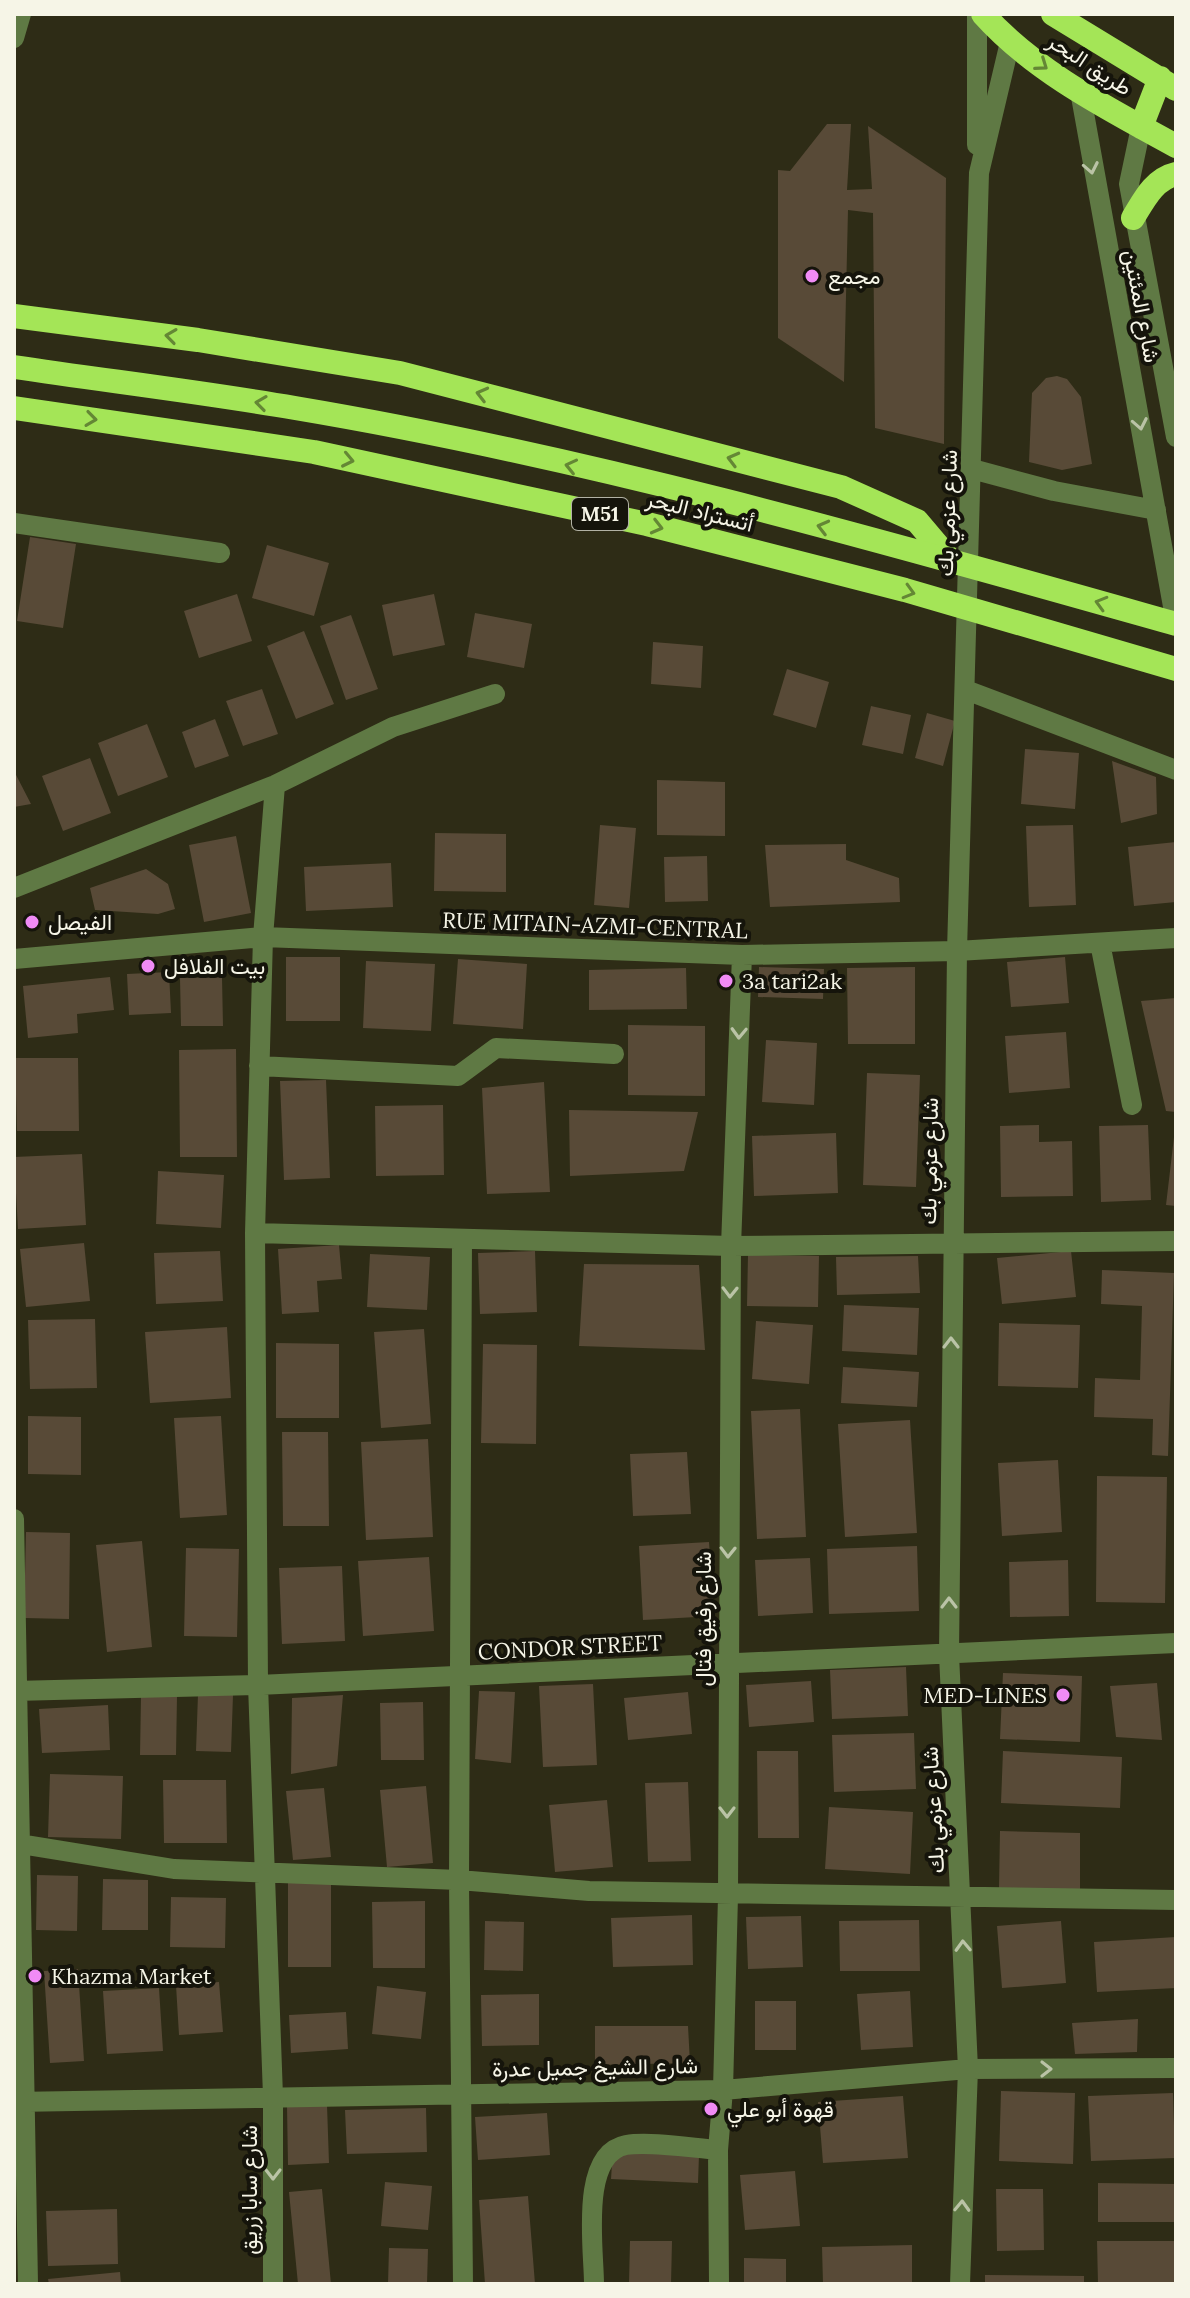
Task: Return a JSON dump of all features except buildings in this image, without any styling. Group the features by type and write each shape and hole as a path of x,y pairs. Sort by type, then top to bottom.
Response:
{"highway":[{"name":"طريق البحر","path":"1053,14 1168,84"},
{"name":"طريق البحر","path":"993,22 1080,91 1176,146"},
{"path":"1141,127 1168,84"},
{"path":"1133,218 1149,191 1165,177 1176,174"},
{"path":"14,316 213,342 400,373 841,487 917,521 950,560"},
{"name":"أتستراد البحر","path":"14,367 296,408 488,446 950,560 1176,624"},
{"name":"أتستراد البحر","path":"14,408 314,452 647,524 905,590 1176,669"}],"street":[{"path":"14,38 21,14"},
{"path":"979,173 976,130 993,22"},
{"name":"شارع عزمي بك","path":"960,2284 968,2069 949,1654 951,1244 979,173 993,22"},
{"name":"شارع المئتين","path":"1080,91 1176,624"},
{"name":"شارع المئتين","path":"1141,127 1130,168 1133,218 1176,437"},
{"path":"972,469 1054,491 1156,510"},
{"path":"14,523 220,553"},
{"path":"966,690 1176,770"},
{"path":"14,888 275,785 381,732 495,694"},
{"name":"شارع سابا زريق","path":"273,2284 273,2096 258,1685 255,1233 263,937 275,785"},
{"name":"RUE MITAIN-AZMI-CENTRAL","path":"14,959 263,937 742,955 957,951 1176,938"},
{"path":"1100,943 1132,1105"},
{"name":"شارع رفيق فتال","path":"719,2284 718,2150 723,2090 728,1896 731,1246 742,955"},
{"path":"259,1066 458,1076 496,1048 614,1054"},
{"path":"255,1233 731,1246 1176,1241"},
{"path":"462,1239 459,1880 463,2284"},
{"path":"14,1519 20,2102 28,2284"},
{"name":"CONDOR STREET","path":"16,1691 258,1685 1176,1643"},
{"path":"16,1844 174,1869 459,1880 589,1891 728,1896 1176,1900"},
{"name":"شارع الشيخ جميل عدرة","path":"20,2102 723,2090 968,2069 1176,2068"},
{"path":"594,2284 593,2177 604,2159 624,2145 718,2150"}],"place":[{"name":"مجمع","path":"812,276"},
{"name":"الفيصل","path":"32,922"},
{"name":"بيت الفلافل","path":"148,966"},
{"name":"3a tari2ak","path":"726,981"},
{"name":"MED-LINES","path":"1063,1695"},
{"name":"Khazma Market","path":"35,1976"},
{"name":"قهوة أبو علي","path":"711,2109"}]}
